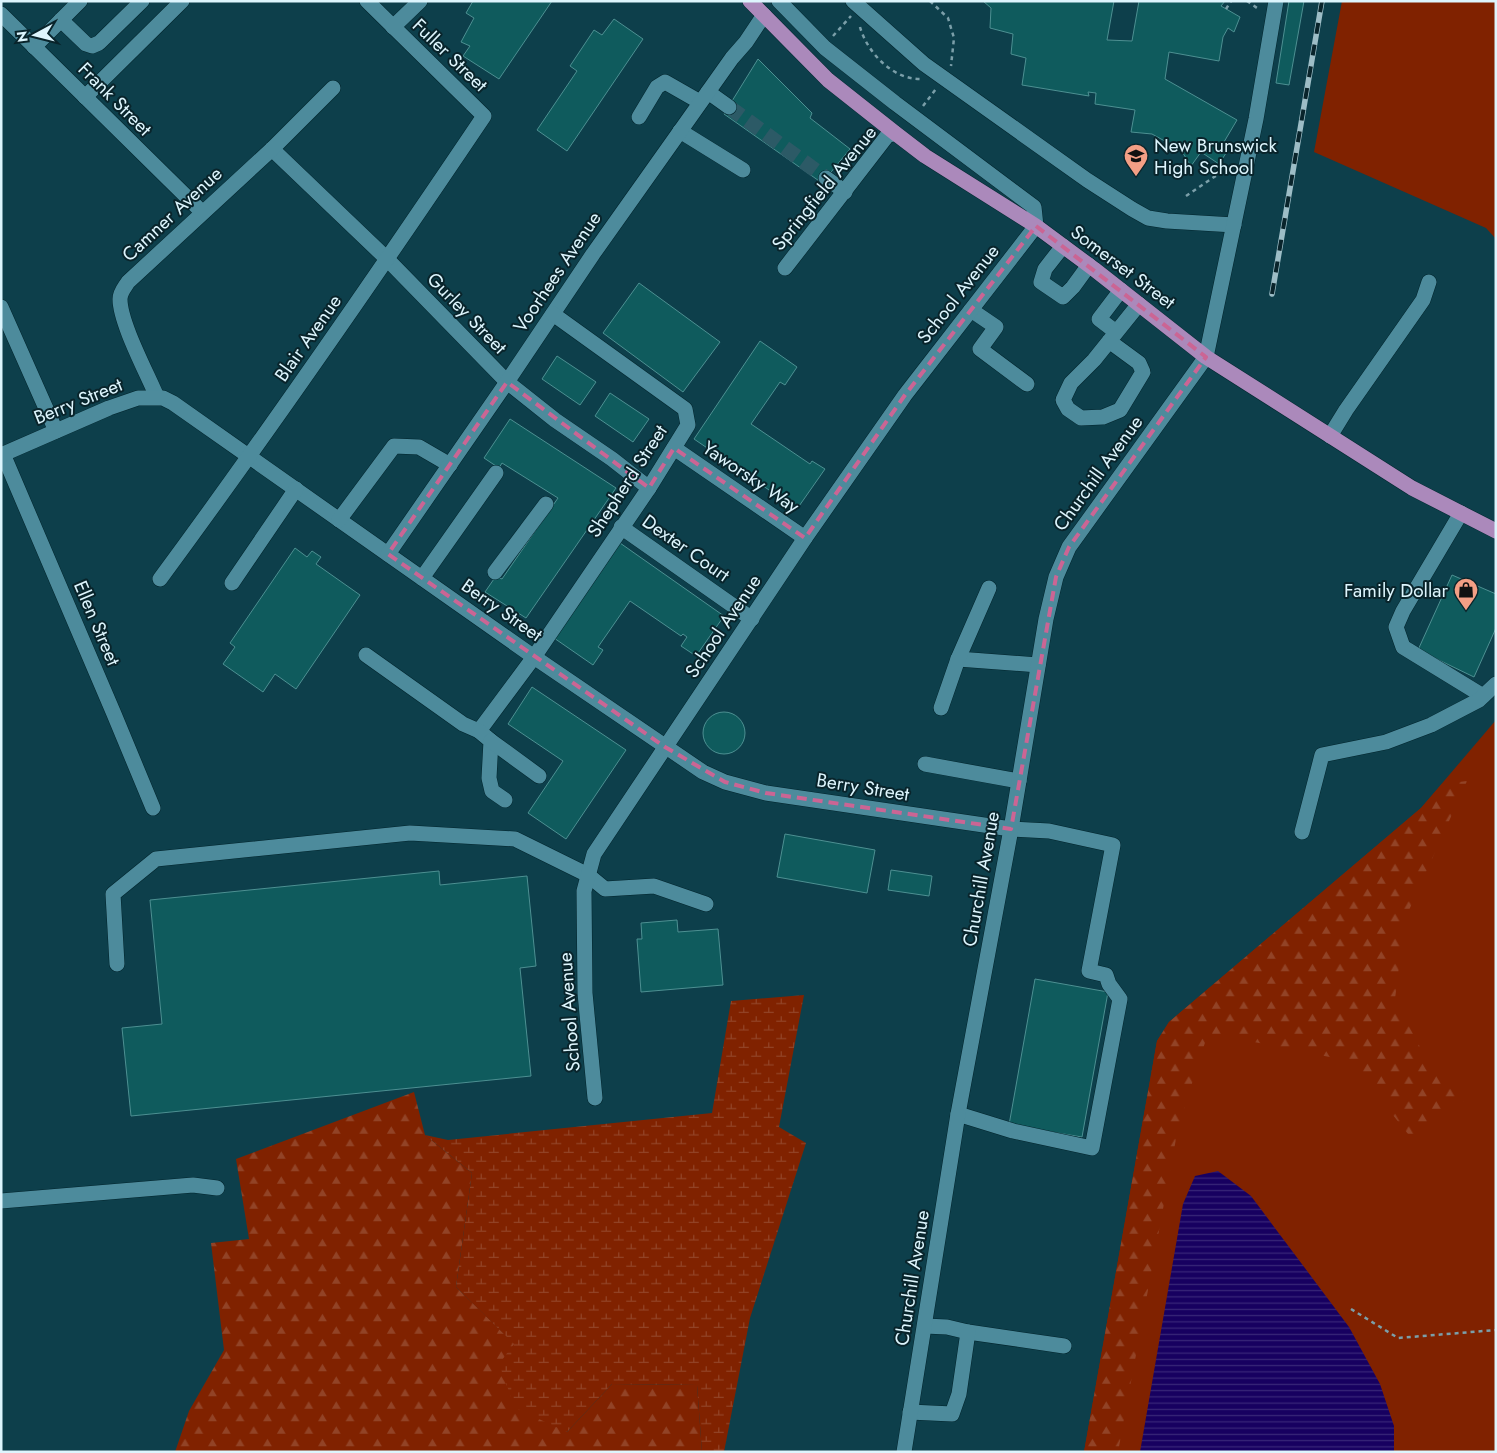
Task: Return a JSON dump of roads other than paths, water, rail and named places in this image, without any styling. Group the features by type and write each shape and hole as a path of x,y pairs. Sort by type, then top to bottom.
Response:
{"main road":[{"name":"Somerset Street","path":"750,1 828,80 895,133 925,156 1036,226 1206,357 1412,488 1496,531"}],"street":[{"path":"34,47 80,1"},
{"path":"61,20 86,44 92,46 99,43 142,1"},
{"path":"85,97 182,1"},
{"name":"Fuller Street","path":"367,1 484,116"},
{"path":"393,27 420,1"},
{"path":"779,1 825,48 1034,207 1036,226"},
{"path":"1206,357 1256,119 1276,1"},
{"path":"853,7 924,64 1087,180 1132,209 1148,218 1234,225"},
{"name":"Frank Street","path":"1,14 202,212"},
{"name":"Voorhees Avenue","path":"388,554 593,254 764,15"},
{"path":"639,117 657,87 664,82 729,107"},
{"name":"Camner Avenue","path":"157,397 124,321 120,300 121,293 128,282 272,149 332,88"},
{"name":"Blair Avenue","path":"160,579 250,457 484,116"},
{"path":"680,131 743,170"},
{"name":"Springfield Avenue","path":"785,268 888,136 895,133"},
{"name":"Gurley Street","path":"272,149 387,259 507,382 555,420 612,459 649,488"},
{"path":"826,178 844,192"},
{"name":"School Avenue","path":"595,1098 585,993 584,891 594,854 805,538 905,396 1036,226"},
{"path":"1063,246 1045,268 1041,282 1063,297 1074,287 1089,265"},
{"path":"1330,436 1423,300 1430,282"},
{"path":"1121,290 1099,319 1113,337 1139,363 1143,372 1120,410 1103,417 1081,418 1068,409 1063,400 1071,383 1094,360 1113,337 1139,304"},
{"path":"971,310 996,327 980,349 1027,384"},
{"path":"3,314 56,431"},
{"name":"Shepherd Street","path":"485,736 534,657 649,488 688,425 685,409 553,314"},
{"name":"Churchill Avenue","path":"904,1452 958,1114 1011,829 1046,619 1056,577 1069,547 1206,357"},
{"name":"Berry Street","path":"2,454 109,408 138,398 157,397 173,403 665,747 725,782 766,793 1011,829 1049,831 1113,846 1089,971 1106,975 1109,984 1120,999 1092,1148 1013,1131 958,1114"},
{"path":"339,520 394,446 419,447 450,465"},
{"name":"Yaworsky Way","path":"674,448 805,538"},
{"name":"Ellen Street","path":"2,454 153,808"},
{"path":"422,578 496,473"},
{"path":"232,583 296,490"},
{"path":"495,572 546,504"},
{"path":"1461,513 1403,611 1396,627 1403,647 1483,696"},
{"name":"Dexter Court","path":"621,527 752,619"},
{"path":"941,708 958,660 988,588"},
{"path":"366,655 540,776"},
{"path":"958,660 1038,666"},
{"path":"1302,832 1322,755 1386,742 1431,725 1479,700 1496,684"},
{"path":"485,736 492,792 506,800"},
{"path":"925,764 1019,781"},
{"path":"117,964 113,894 156,859 410,833 515,839 588,875 605,888 654,886 706,904"},
{"path":"1,1201 194,1185 217,1188"},
{"path":"924,1326 947,1327 968,1332 1064,1346"},
{"path":"910,1412 952,1414 958,1394 968,1332"}],"tunnel":[{"path":"729,107 826,178"}],"railway":[{"path":"1272,294 1322,1"}],"place":[{"name":"New Brunswick High School","path":"1136,177"},
{"name":"Family Dollar","path":"1466,611"}]}
